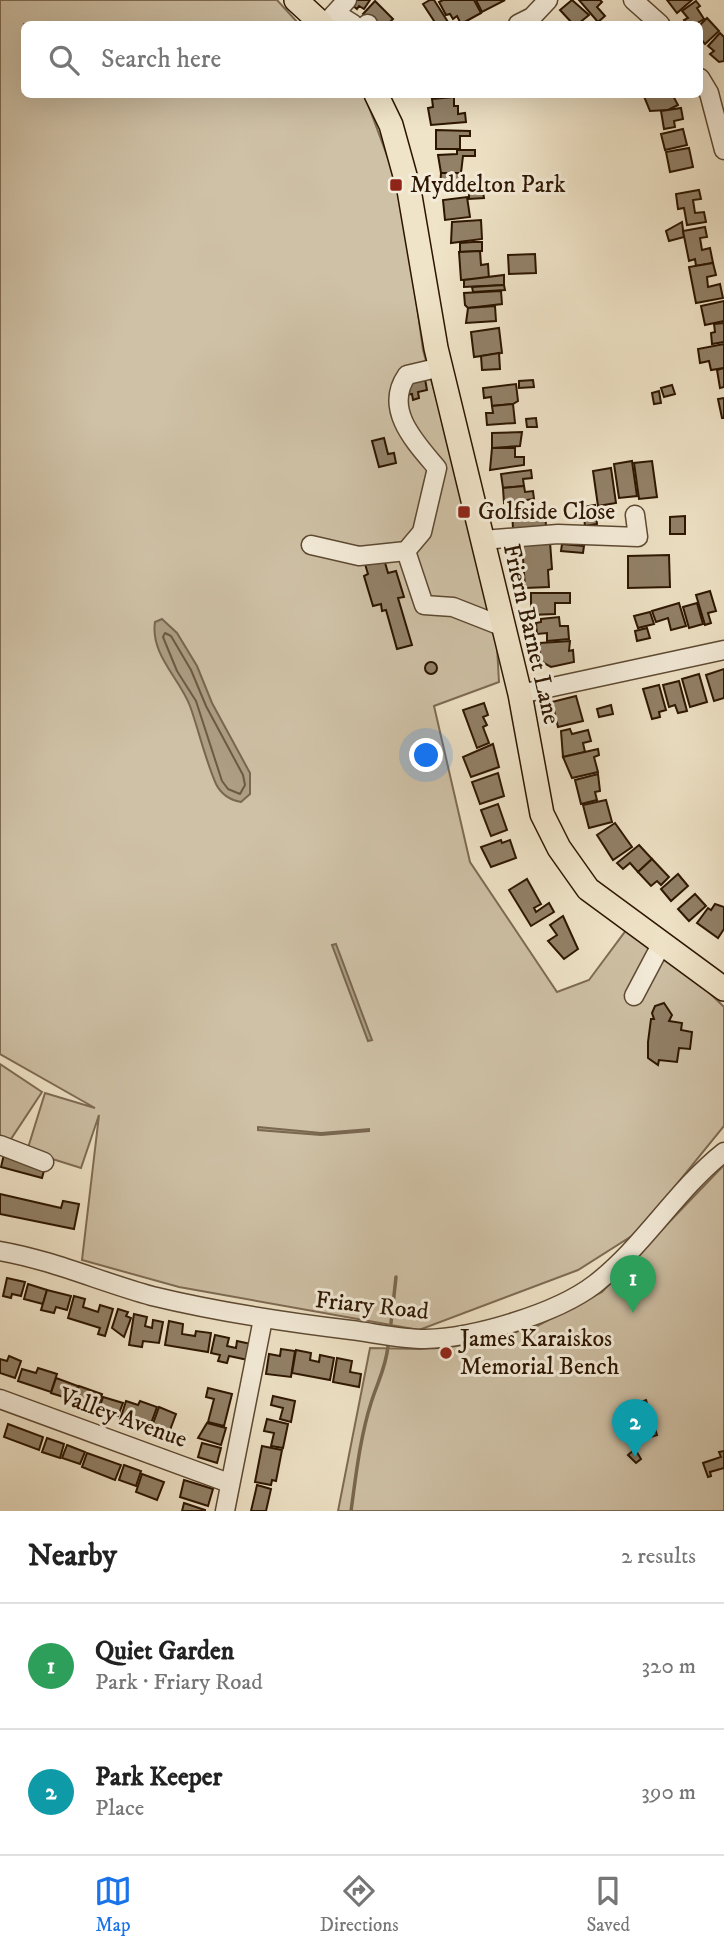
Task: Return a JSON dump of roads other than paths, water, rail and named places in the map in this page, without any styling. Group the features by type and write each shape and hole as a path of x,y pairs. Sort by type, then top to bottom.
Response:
{"main road":[{"path":"296,0 333,16"},
{"name":"Friern Barnet Lane","path":"378,98 391,125 409,190 441,367 520,694 542,814 559,848 587,889 724,989"}],"street":[{"path":"524,21 532,17 548,0"},
{"path":"633,0 657,21"},
{"path":"711,88 724,150"},
{"path":"310,545 359,556 406,551 422,532 437,468 400,419 399,386 407,375 441,367"},
{"path":"483,540 558,534 638,537 635,515"},
{"path":"406,551 424,605 453,607 504,626"},
{"path":"520,694 724,650"},
{"path":"635,996 663,943"},
{"path":"1,1149 44,1162"},
{"name":"Friary Road","path":"0,1251 26,1255 152,1296 262,1319 423,1339 475,1332 531,1316 593,1286 633,1250 707,1166 724,1152"},
{"path":"225,1511 262,1319"},
{"name":"Valley Avenue","path":"0,1399 229,1483"}],"water":[{"path":"162,619 177,633 197,666 212,703 250,773 250,794 241,802 226,796 216,784 190,706 157,645 155,622"},
{"path":"336,944 372,1040 368,1041 332,945"},
{"path":"258,1127 321,1133 369,1131 321,1135 258,1130"}],"waterway":[{"path":"391,1323 396,1277"},
{"path":"351,1511 364,1430 388,1346"}],"place":[{"name":"Myddelton Park","path":"396,185"},
{"name":"Golfside Close","path":"464,512"},
{"name":"Quiet Garden","path":"633,1313"},
{"name":"James Karaiskos Memorial Bench","path":"446,1353"},
{"name":"Park Keeper","path":"635,1457"}]}
